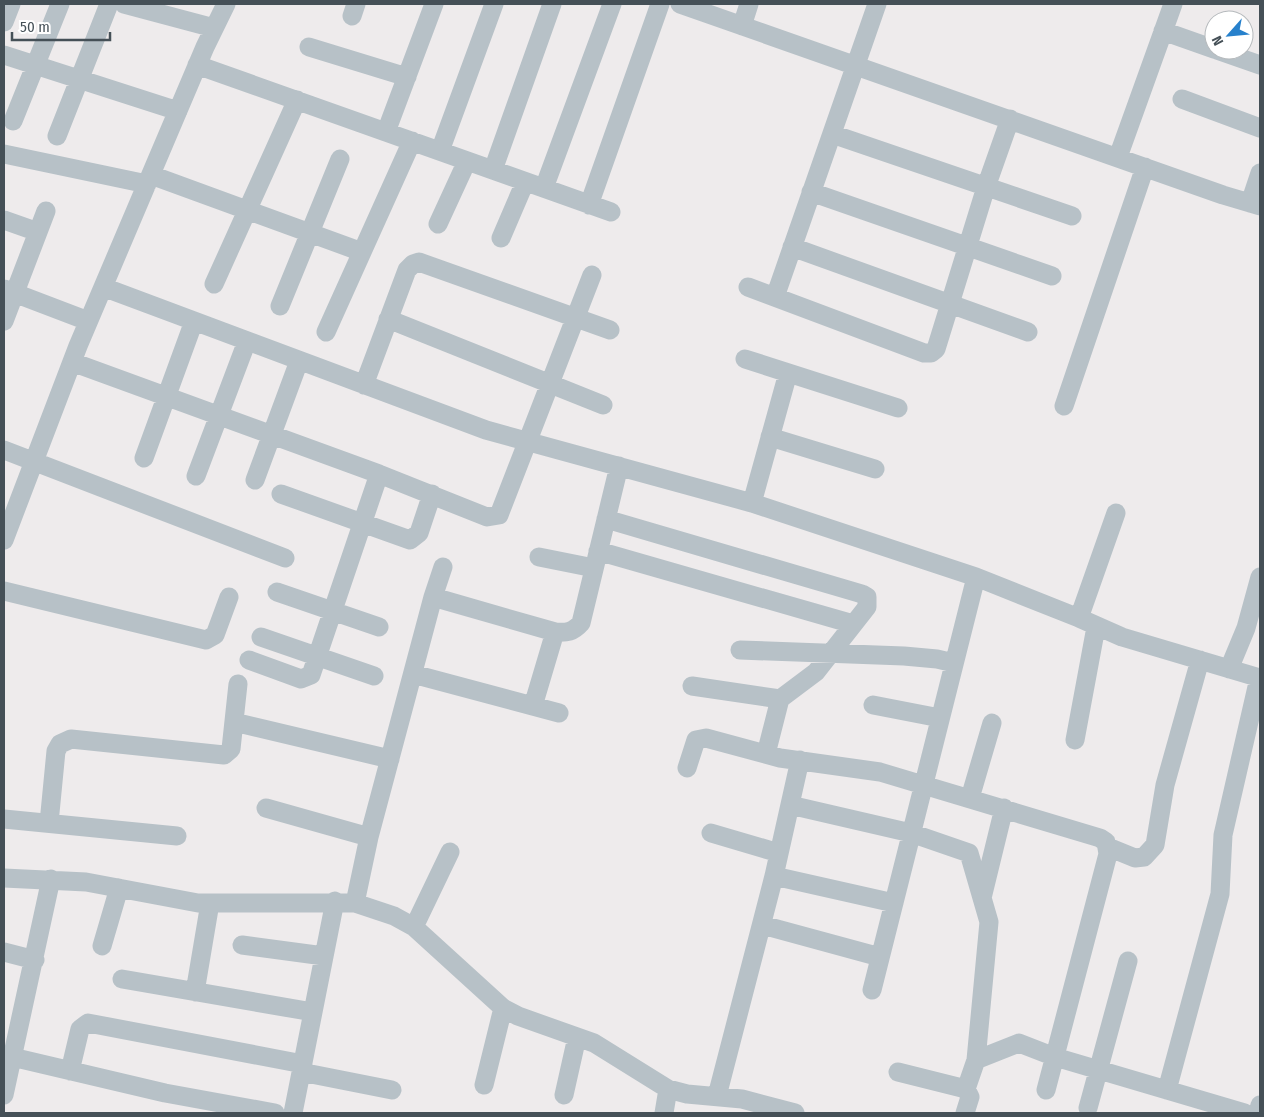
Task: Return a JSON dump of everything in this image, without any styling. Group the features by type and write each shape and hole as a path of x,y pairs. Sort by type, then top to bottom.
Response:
{"street":[{"path":"4,22 11,4"},
{"path":"13,121 60,4"},
{"path":"57,136 109,4"},
{"path":"124,4 214,28"},
{"path":"4,540 88,321 226,4"},
{"path":"386,132 434,4"},
{"path":"440,151 494,4"},
{"path":"493,170 552,4"},
{"path":"544,188 612,4"},
{"path":"589,204 660,4"},
{"path":"680,4 1255,205 1260,173"},
{"path":"742,26 749,4"},
{"path":"775,297 877,4"},
{"path":"1118,157 1173,4"},
{"path":"1164,31 1204,45"},
{"path":"310,47 407,77"},
{"path":"4,55 178,112"},
{"path":"1246,60 1260,65"},
{"path":"198,65 611,212"},
{"path":"1182,99 1260,128"},
{"path":"214,284 297,100"},
{"path":"748,287 924,353 931,353 936,349 986,187 1010,119"},
{"path":"832,134 1072,216"},
{"path":"326,332 412,141"},
{"path":"4,154 149,179 247,210 362,252"},
{"path":"280,306 340,159"},
{"path":"438,224 467,161"},
{"path":"1064,406 1145,167"},
{"path":"501,238 525,182"},
{"path":"812,192 1052,276"},
{"path":"4,321 9,291 38,232 46,211"},
{"path":"4,220 38,232"},
{"path":"792,247 1028,332"},
{"path":"364,385 407,270 413,264 419,262 610,330"},
{"path":"72,362 272,434 432,494 487,517 495,518 502,511 527,441 577,318 592,275"},
{"path":"103,287 486,430 752,503 976,577 1122,637 1260,678 1223,835 1220,894 1167,1090"},
{"path":"9,291 88,321"},
{"path":"388,319 603,405"},
{"path":"144,458 194,321"},
{"path":"196,476 247,341"},
{"path":"745,359 898,408"},
{"path":"255,480 299,361"},
{"path":"752,503 788,373"},
{"path":"770,437 875,468"},
{"path":"4,450 33,463 285,558"},
{"path":"433,597 555,632 569,633 581,624 619,466"},
{"path":"249,660 301,679 311,675 379,474"},
{"path":"281,494 410,540 416,538 432,494"},
{"path":"1079,618 1116,513"},
{"path":"606,519 867,597 867,607 816,672 780,698 766,754"},
{"path":"539,557 596,560 853,624"},
{"path":"355,903 369,837 433,597 443,568"},
{"path":"872,990 976,577"},
{"path":"1229,669 1246,628 1260,577"},
{"path":"4,591 206,640 215,635 229,597"},
{"path":"277,592 379,627"},
{"path":"1075,740 1096,627"},
{"path":"533,706 555,632"},
{"path":"260,637 374,676"},
{"path":"740,650 923,657 954,663"},
{"path":"1108,847 1135,858 1144,857 1155,845 1165,786 1200,660"},
{"path":"413,674 559,713"},
{"path":"49,823 56,751 60,744 66,740 224,755 231,749 238,684"},
{"path":"692,686 780,698"},
{"path":"872,705 940,718"},
{"path":"234,722 390,759"},
{"path":"970,798 992,723"},
{"path":"687,768 694,744 700,738 766,754 862,768 1004,808 1100,838 1106,842 1108,847 1046,1090"},
{"path":"717,1096 762,925 800,760"},
{"path":"790,805 911,833 969,853 989,922 976,1060 966,1089 970,1097 965,1113"},
{"path":"266,808 369,837"},
{"path":"982,899 1004,808"},
{"path":"4,819 178,836"},
{"path":"711,832 779,853"},
{"path":"414,927 450,852"},
{"path":"774,876 894,903"},
{"path":"4,878 51,879 210,903 335,901 355,903 394,916 427,936 486,995 503,1008 518,1016 577,1037 608,1051 654,1082 668,1089 688,1094 742,1099 795,1113"},
{"path":"4,1096 35,960 51,879"},
{"path":"102,946 119,888"},
{"path":"293,1113 335,901"},
{"path":"195,992 210,903"},
{"path":"762,925 880,957"},
{"path":"242,945 324,956"},
{"path":"4,952 35,960"},
{"path":"1088,1108 1128,961"},
{"path":"122,979 313,1012"},
{"path":"484,1086 503,1008"},
{"path":"70,1071 80,1029 88,1024 302,1068 392,1090"},
{"path":"564,1095 577,1037"},
{"path":"976,1060 1020,1044 1055,1057 1245,1113"},
{"path":"12,1057 165,1093 275,1113"},
{"path":"898,1072 966,1089"},
{"path":"664,1113 668,1089"},
{"path":"1258,1113 1260,1105"}]}
